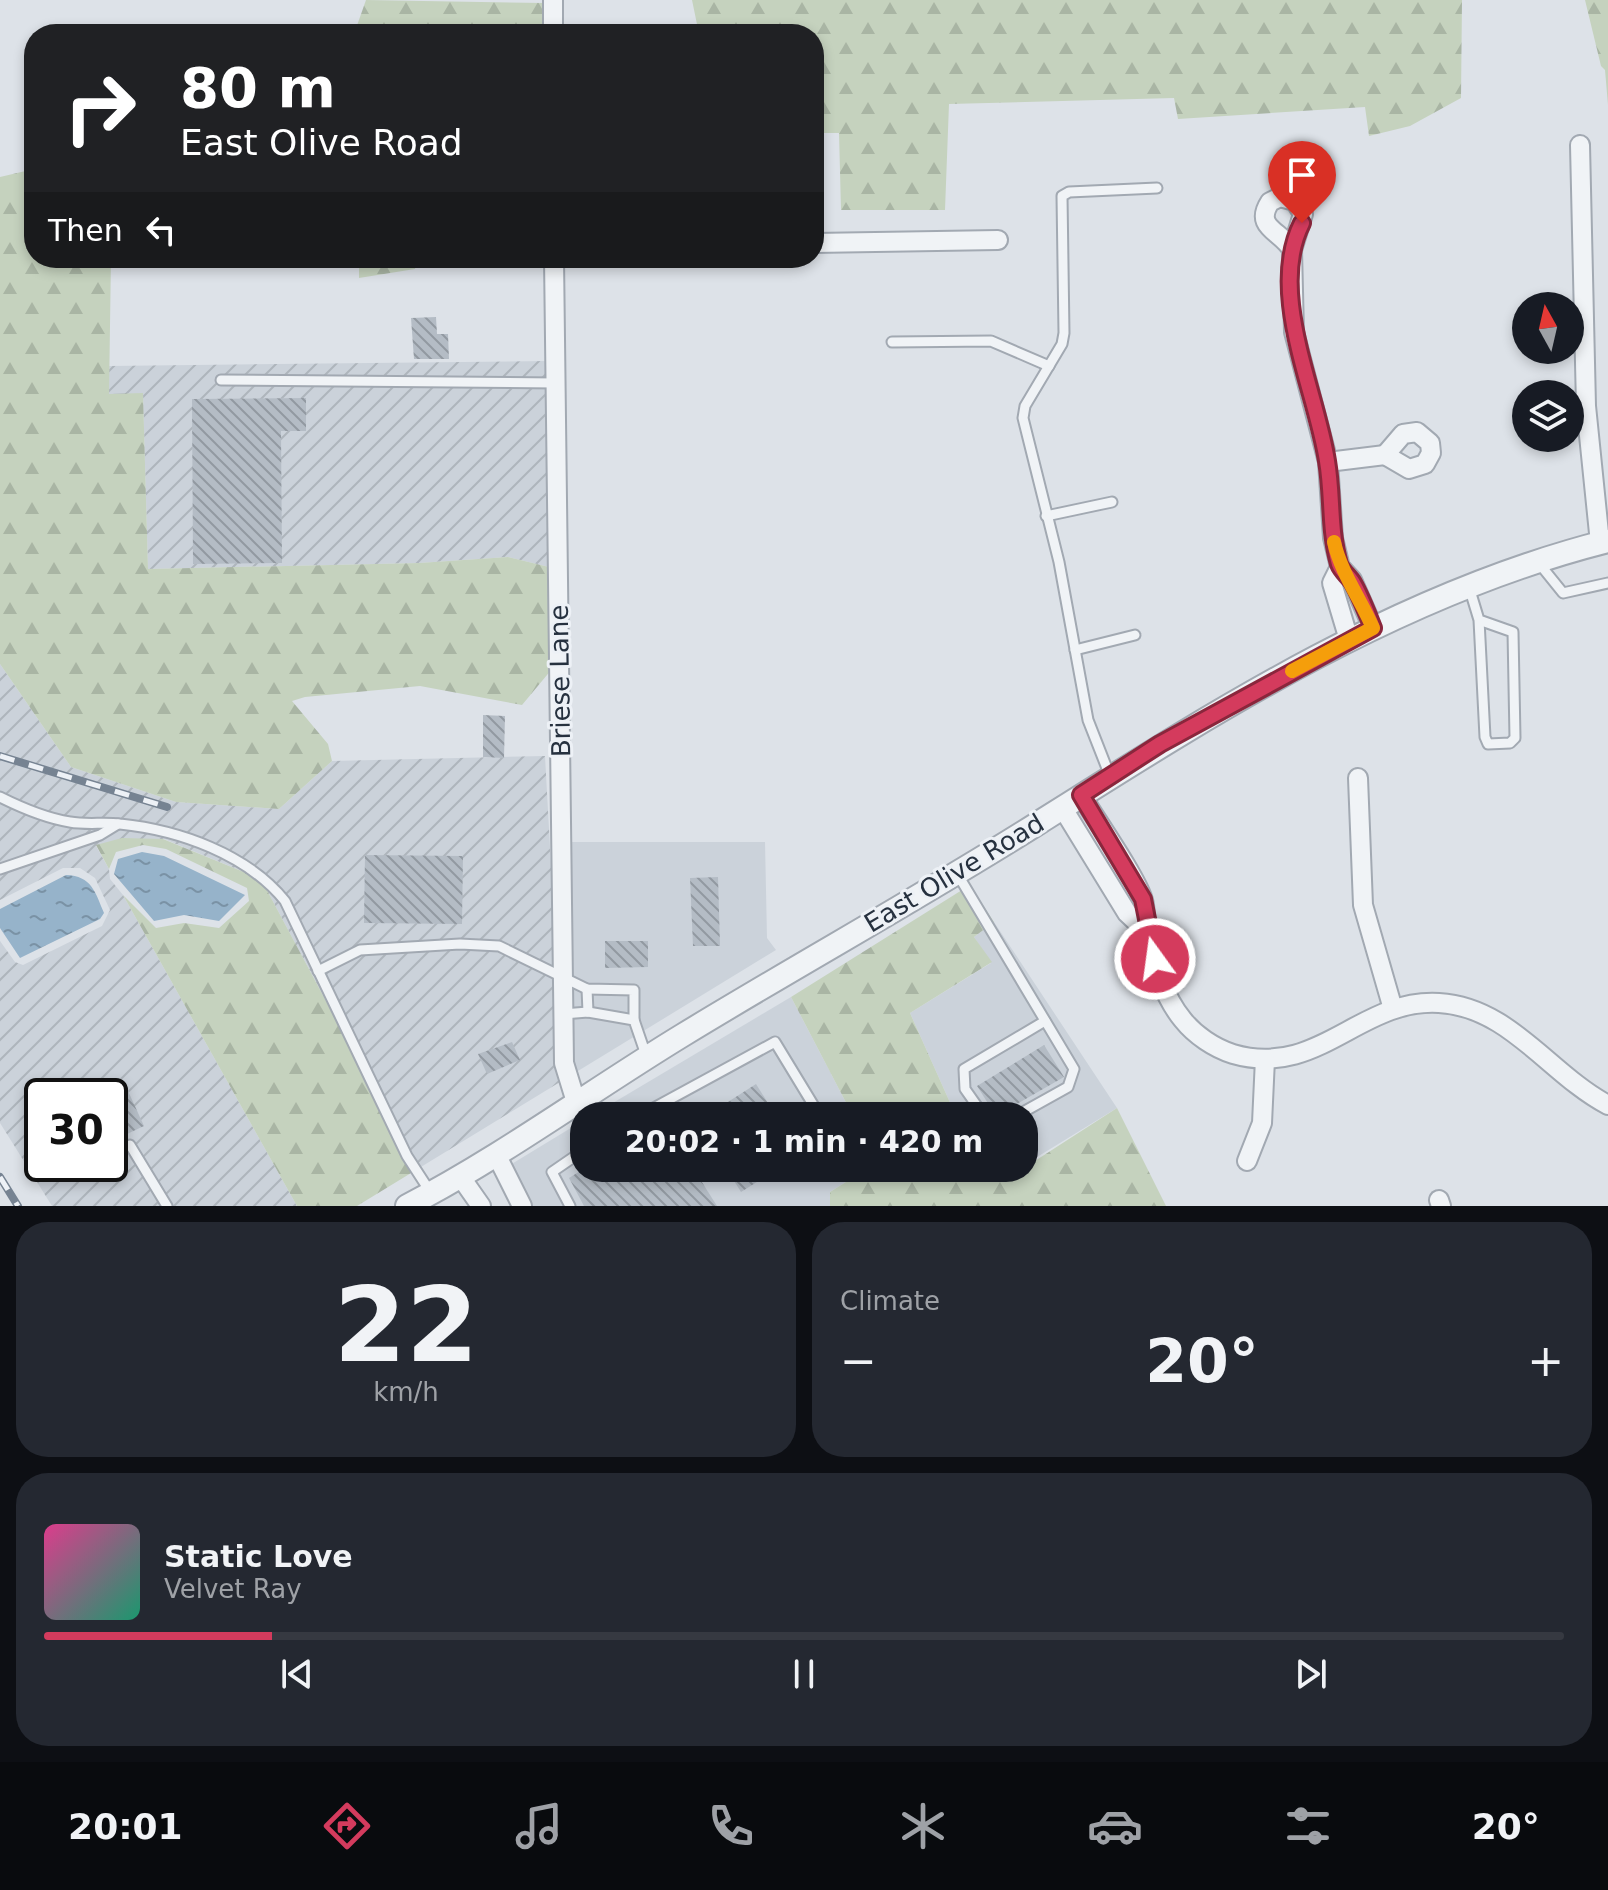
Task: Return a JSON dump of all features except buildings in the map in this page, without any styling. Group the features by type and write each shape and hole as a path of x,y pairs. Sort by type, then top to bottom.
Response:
{"street":[{"path":"553,0 553,24"},
{"path":"1580,145 1586,406 1604,542"},
{"path":"824,243 998,240"},
{"path":"1292,250 1294,332 1328,462 1330,521 1340,567 1352,580 1373,628"},
{"name":"Briese Lane","path":"554,268 563,1014 565,1070 581,1099"},
{"path":"1328,462 1385,455"},
{"name":"East Olive Road","path":"407,1206 1072,801 1160,744 1373,628 1469,587 1604,542"},
{"path":"1340,567 1332,583 1349,640"},
{"path":"1358,778 1363,905 1393,1009"},
{"path":"1072,801 1127,913 1146,931 1163,987 1185,1022 1198,1035 1227,1052 1265,1059 1314,1050 1393,1009 1439,1003 1482,1013 1517,1034 1565,1078 1608,1105"},
{"path":"1247,1161 1262,1123 1265,1059"},
{"path":"496,1154 522,1206"},
{"path":"460,1176 481,1206"}],"lane":[{"path":"1110,776 1088,720 1023,418 1025,406 1064,333 1062,196 1069,192 1157,188"},
{"path":"892,342 991,341 1049,366"},
{"path":"221,380 556,383"},
{"path":"1046,516 1112,502"},
{"path":"1538,562 1563,593 1608,583"},
{"path":"1469,587 1479,620 1485,737 1488,744 1510,743 1515,738 1513,632 1479,620"},
{"path":"1075,650 1135,635"},
{"path":"0,797 30,812 71,822 155,829 247,865 285,901 393,1130 431,1193"},
{"path":"0,869 100,835 118,824"},
{"path":"956,872 1074,1069 1068,1087 1038,1104"},
{"path":"318,971 360,950 460,944 499,946 563,980 587,989 614,994 634,990 634,1020 647,1058"},
{"path":"587,989 588,1012"},
{"path":"563,1014 616,1014 634,1020"},
{"path":"974,1102 965,1089 964,1069 1045,1021"},
{"path":"665,1102 775,1042 811,1102"},
{"path":"581,1099 584,1102"},
{"path":"130,1145 167,1206"},
{"path":"570,1160 552,1172 570,1206"}],"shaded area":[{"path":"548,361 549,567 508,557 419,563 148,569 143,394 109,395 109,366"},
{"path":"0,664 71,767 176,802 279,809 332,761 545,756 555,938 556,1063 560,1082 416,1170 261,879 164,839 96,846 109,869 110,879 123,895 297,1206 52,1206 37,1182 128,1182 128,1078 24,1078 24,1161 0,1123 0,941 15,962 23,965 102,926 110,910 95,878 80,868 63,868 0,900"},
{"path":"571,842 765,842 767,938 776,950 573,1074"},
{"path":"994,922 1117,1108 1038,1156 1038,1102 950,1102 910,1013 991,963 974,937"},
{"path":"791,997 846,1102 615,1102"},
{"path":"570,1129 570,1182 846,1182 830,1192 830,1206 529,1206 510,1165"}],"green space":[{"path":"366,0 545,3 545,24 358,24"},
{"path":"692,0 1462,0 1461,98 1410,126 1369,136 1365,107 1178,119 1174,98 949,104 945,210 841,210 839,133 824,133 824,24 697,24"},
{"path":"1585,0 1608,0 1608,105 1605,70 1601,66"},
{"path":"24,171 24,268 111,268 109,394 143,393 148,569 419,563 508,557 549,567 552,669 522,705 420,686 305,697 292,701 328,744 332,761 279,809 176,802 71,767 0,664 0,177"},
{"path":"359,268 415,268 415,269 359,278"},
{"path":"122,838 163,839 261,879 416,1170 357,1206 297,1206 123,895 156,928 184,923 219,928 249,901 247,888 166,849 143,845 116,852 109,869 96,845"},
{"path":"970,885 994,922 974,937 992,962 910,1013 950,1102 846,1102 791,997"},
{"path":"1117,1108 1166,1206 830,1206 830,1192 846,1182 1038,1182 1038,1159"}],"water":[{"path":"142,852 164,856 245,895 219,921 184,915 154,921 114,874 118,859"},
{"path":"66,875 82,878 91,886 104,913 100,919 20,958 0,928 0,909"}],"railway":[{"path":"0,756 167,807"},
{"path":"0,1177 18,1206"}],"slow traffic":[{"path":"1292,671 1373,628 1352,580 1340,567 1334,542"}],"route":[{"path":"1155,959 1146,931 1143,899 1081,795 1160,744 1373,628 1352,580 1340,567 1329,510 1328,462 1294,332 1292,250 1302,223"}]}
